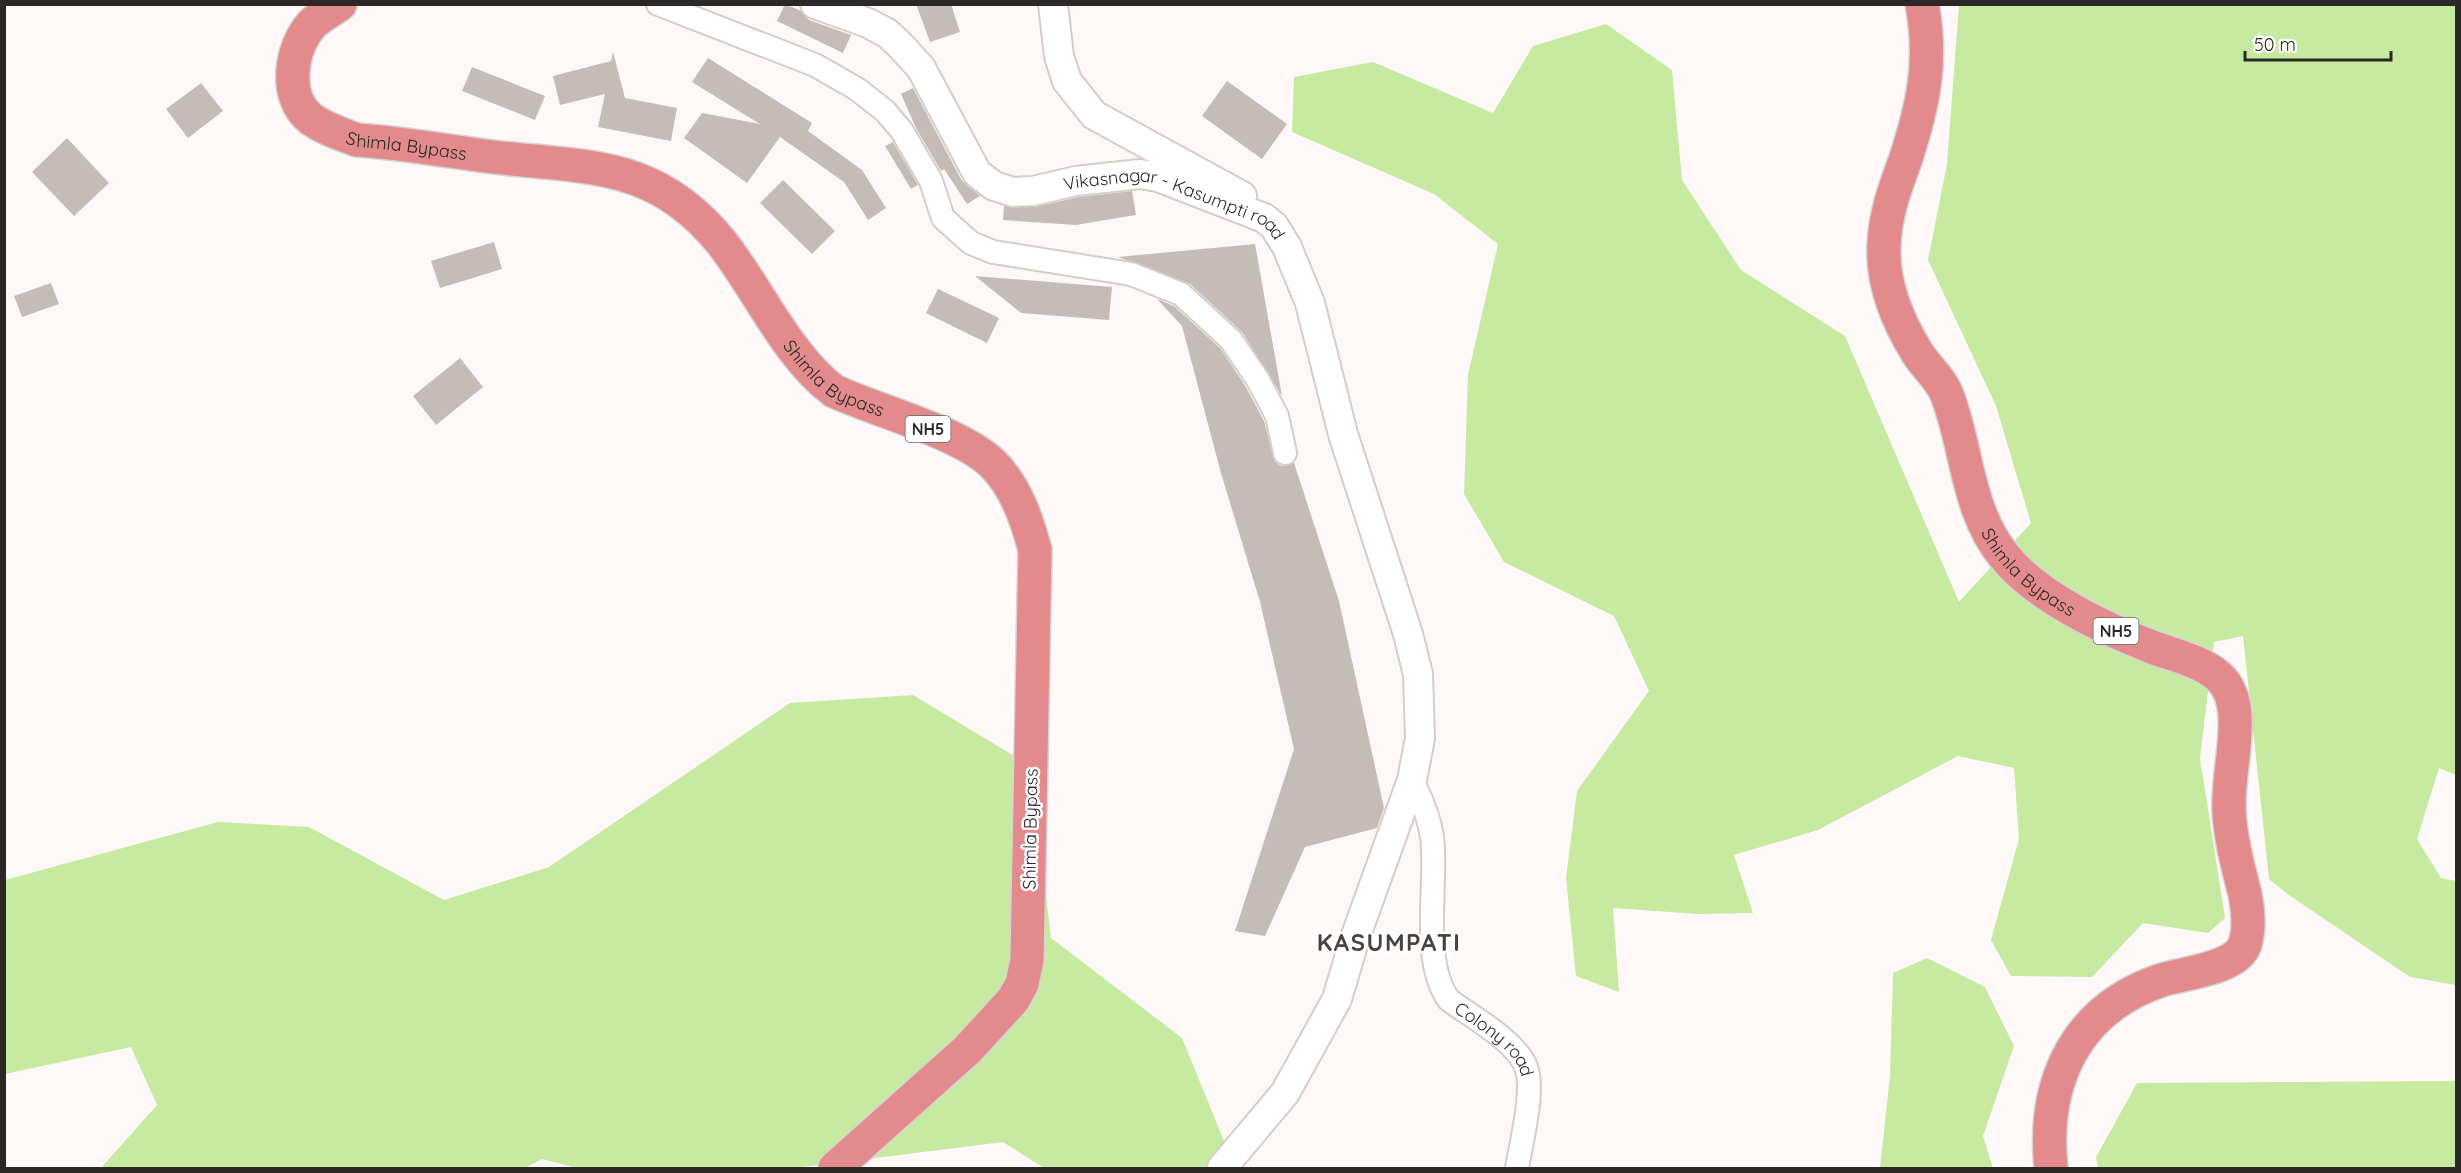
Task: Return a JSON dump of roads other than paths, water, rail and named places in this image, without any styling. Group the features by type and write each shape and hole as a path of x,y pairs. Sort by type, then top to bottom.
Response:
{"highway":[{"name":"Shimla Bypass","path":"340,4 313,24 301,41 294,64 292,84 297,103 310,118 330,130 357,140 610,169 659,187 700,217 744,271 816,378 843,395 965,446 993,464 1025,512 1035,550 1027,960 1022,984 1013,1000 967,1050 835,1168"},
{"name":"Shimla Bypass","path":"1922,4 1928,72 1905,159 1890,203 1884,245 1885,274 1895,309 1907,333 1919,356 1944,388 1957,422 1975,503 1988,531 2005,558 2026,578 2082,614 2138,641 2211,670 2223,680 2232,697 2235,712 2236,745 2229,808 2248,909 2245,945 2231,960 2159,981 2136,992 2102,1013 2086,1029 2064,1062 2051,1104 2048,1138 2052,1168"}],"street":[{"path":"658,4 796,57 857,89 885,111 902,131 932,181 943,218 971,243 993,252 1013,256 1131,274 1180,294 1231,340 1258,380 1277,416 1285,453"},
{"name":"Vikasnagar - Kasumpti road","path":"815,4 868,23 887,33 899,44 921,68 977,173 994,186 1013,192 1033,191 1076,181 1140,174 1158,177 1240,211 1264,218 1274,226 1287,247 1310,303 1342,434 1385,559 1418,674 1420,738 1412,780 1355,938 1337,999 1285,1093 1222,1168"},
{"path":"1053,4 1059,56 1066,81 1094,115 1241,195 1264,218"},
{"name":"Colony road","path":"1412,780 1425,808 1432,837 1435,956 1442,990 1449,1000 1513,1048 1527,1069 1529,1086 1517,1168"}],"district":[{"name":"KASUMPATI","path":"1389,942"}]}
